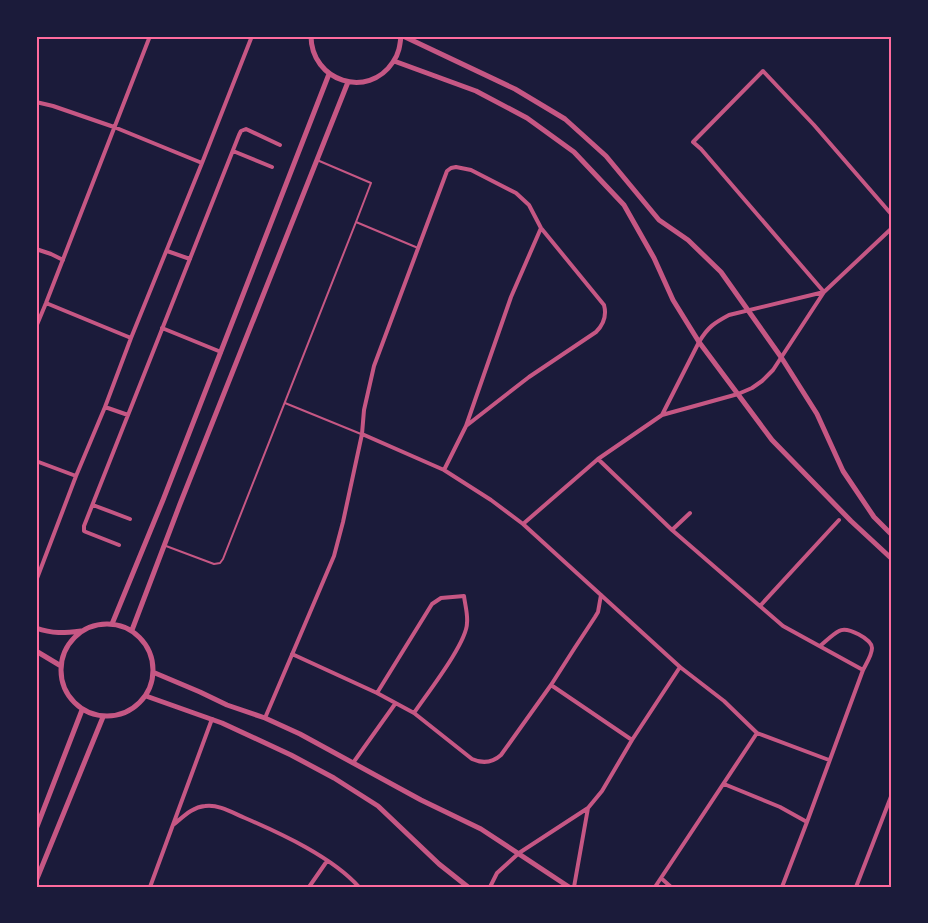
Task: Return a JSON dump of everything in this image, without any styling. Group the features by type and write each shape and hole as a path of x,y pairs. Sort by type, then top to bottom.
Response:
{"street":[{"path":"36,326 150,36"},
{"path":"36,581 76,476 105,408 131,338 252,37 246,36"},
{"path":"311,36 312,49 316,58 329,74 338,79 348,82 362,82 374,78 385,71 394,61 400,49 402,36 516,88 565,119 606,156 659,220 688,240 721,272 781,357 817,414 843,471 874,518 892,535"},
{"path":"394,61 476,91 527,118 574,152 624,205 654,258 674,300 699,342 772,440 852,522 892,559"},
{"path":"824,292 693,142 763,71 814,125 892,215"},
{"path":"112,624 163,500 329,74"},
{"path":"132,630 348,82"},
{"path":"36,102 54,106 114,127 202,163"},
{"path":"119,545 84,531 84,526 239,135 241,131 246,129 280,145"},
{"path":"233,151 272,167"},
{"path":"265,718 334,556 362,434 364,410 374,366 447,172 451,168 471,170 516,193 529,205 541,228 604,305 606,316 604,323 596,332 529,377 466,426"},
{"path":"444,470 466,426 511,297 541,228"},
{"path":"523,524 598,459 662,415 738,394 762,381 773,370 824,292 892,228"},
{"path":"36,249 63,260"},
{"path":"167,251 190,259"},
{"path":"662,415 705,331 717,321 729,315 824,292"},
{"path":"46,303 131,338"},
{"path":"162,328 221,352"},
{"path":"105,408 128,415"},
{"path":"362,434 444,470 491,500 523,524 680,667 724,701 757,733 829,760"},
{"path":"598,459 672,530 783,626 863,670"},
{"path":"36,461 76,476"},
{"path":"93,504 130,519"},
{"path":"672,530 690,513"},
{"path":"760,606 839,520"},
{"path":"292,654 414,713 472,758 485,763 501,755 552,685 598,612 601,595"},
{"path":"377,694 432,604 441,598 464,596 468,623 465,634 456,651 414,713"},
{"path":"36,628 55,633 82,631 96,625 112,624 132,630 142,639 150,651 154,673 146,696 134,708 120,715 103,717 82,710 66,691 62,679 61,666 70,642 82,631"},
{"path":"782,887 872,650 872,645 868,641 848,630 839,631 820,646"},
{"path":"36,650 61,666"},
{"path":"490,887 496,873 519,853 588,808 602,791 632,740 680,667"},
{"path":"154,673 300,734 422,800 481,829 569,887"},
{"path":"552,685 632,740"},
{"path":"146,696 257,739 334,778 378,806 439,864 468,887"},
{"path":"353,763 395,704"},
{"path":"36,828 82,710"},
{"path":"36,881 103,717"},
{"path":"150,887 212,720"},
{"path":"655,887 757,733"},
{"path":"724,784 780,807 807,822"},
{"path":"856,887 892,794"},
{"path":"173,825 190,811 207,806 220,807 273,830 327,861 351,878 359,887"},
{"path":"574,887 588,808"},
{"path":"309,887 327,861"},
{"path":"661,878 671,887"}],"lane":[{"path":"164,545 214,564 220,563 285,403 371,183 317,160"},
{"path":"356,222 418,248"},
{"path":"285,403 362,434"}]}
